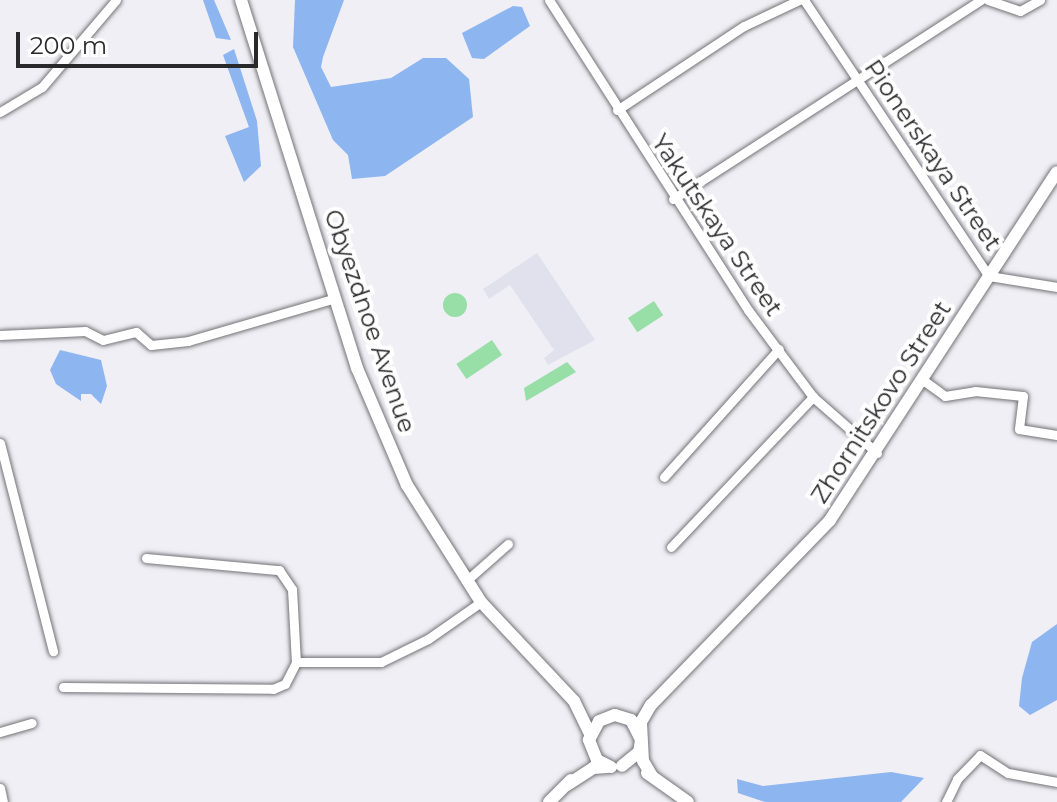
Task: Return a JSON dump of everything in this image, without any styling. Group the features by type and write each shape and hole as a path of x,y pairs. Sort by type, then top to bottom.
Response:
{"main road":[{"name":"Obyezdnoe Avenue","path":"241,0 377,420 407,485 481,602 574,701 590,740"},
{"name":"Zhornitskovo Street","path":"611,716 633,716 651,705 807,547 877,453 1057,172"},
{"name":"Obyezdnoe Avenue","path":"574,701 611,716"},
{"name":"Zhornitskovo Street","path":"641,740 641,722 651,705"},
{"path":"549,802 587,761 590,740 611,716 631,720 652,776"},
{"path":"590,740 597,760 616,766 639,752 641,740"},
{"path":"567,785 593,768 636,766 688,802"}],"street":[{"path":"0,112 42,87 116,0"},
{"path":"617,110 744,26 802,0"},
{"name":"Pionerskaya Street","path":"802,0 858,78 989,276 1057,287"},
{"path":"673,199 981,0"},
{"path":"988,0 1020,11 1040,0"},
{"name":"Yakutskaya Street","path":"552,1 673,199 813,397 877,453"},
{"path":"0,335 85,331 96,340 136,332 151,345 188,341 336,298"},
{"path":"664,477 779,349"},
{"path":"923,380 945,396 975,391 1023,396 1019,429 1057,435"},
{"path":"671,547 813,397"},
{"path":"0,443 53,651"},
{"path":"466,581 508,544"},
{"path":"63,687 273,689 285,684 296,662 292,589 279,570 146,558"},
{"path":"296,662 381,662 428,639 481,602"},
{"path":"0,732 32,723"},
{"path":"946,802 957,779 980,755 1008,773 1057,782"},
{"path":"0,788 3,802"}],"shaded area":[{"path":"537,253 595,340 548,365 544,358 554,350 510,285 489,299 483,289"}],"green space":[{"path":"455,293 463,297 467,305 463,313 455,317 447,313 443,305 447,297"},
{"path":"654,301 663,315 637,332 628,318"},
{"path":"492,340 502,355 466,379 456,364"},
{"path":"567,362 576,372 526,401 524,388"}],"water":[{"path":"203,0 214,0 231,40 216,38"},
{"path":"295,0 344,0 321,67 331,87 391,78 423,58 446,58 469,79 473,117 385,176 352,179 348,155 333,140 293,47"},
{"path":"513,6 522,7 530,26 484,59 472,58 462,33"},
{"path":"234,49 257,121 261,166 244,182 225,136 249,127 223,55"},
{"path":"60,350 101,360 107,386 101,404 91,394 81,394 81,401 56,384 50,370"},
{"path":"1057,624 1057,700 1030,715 1019,706 1022,678 1032,642"},
{"path":"891,772 924,778 901,802 765,802 738,793 737,779 763,786"}]}
